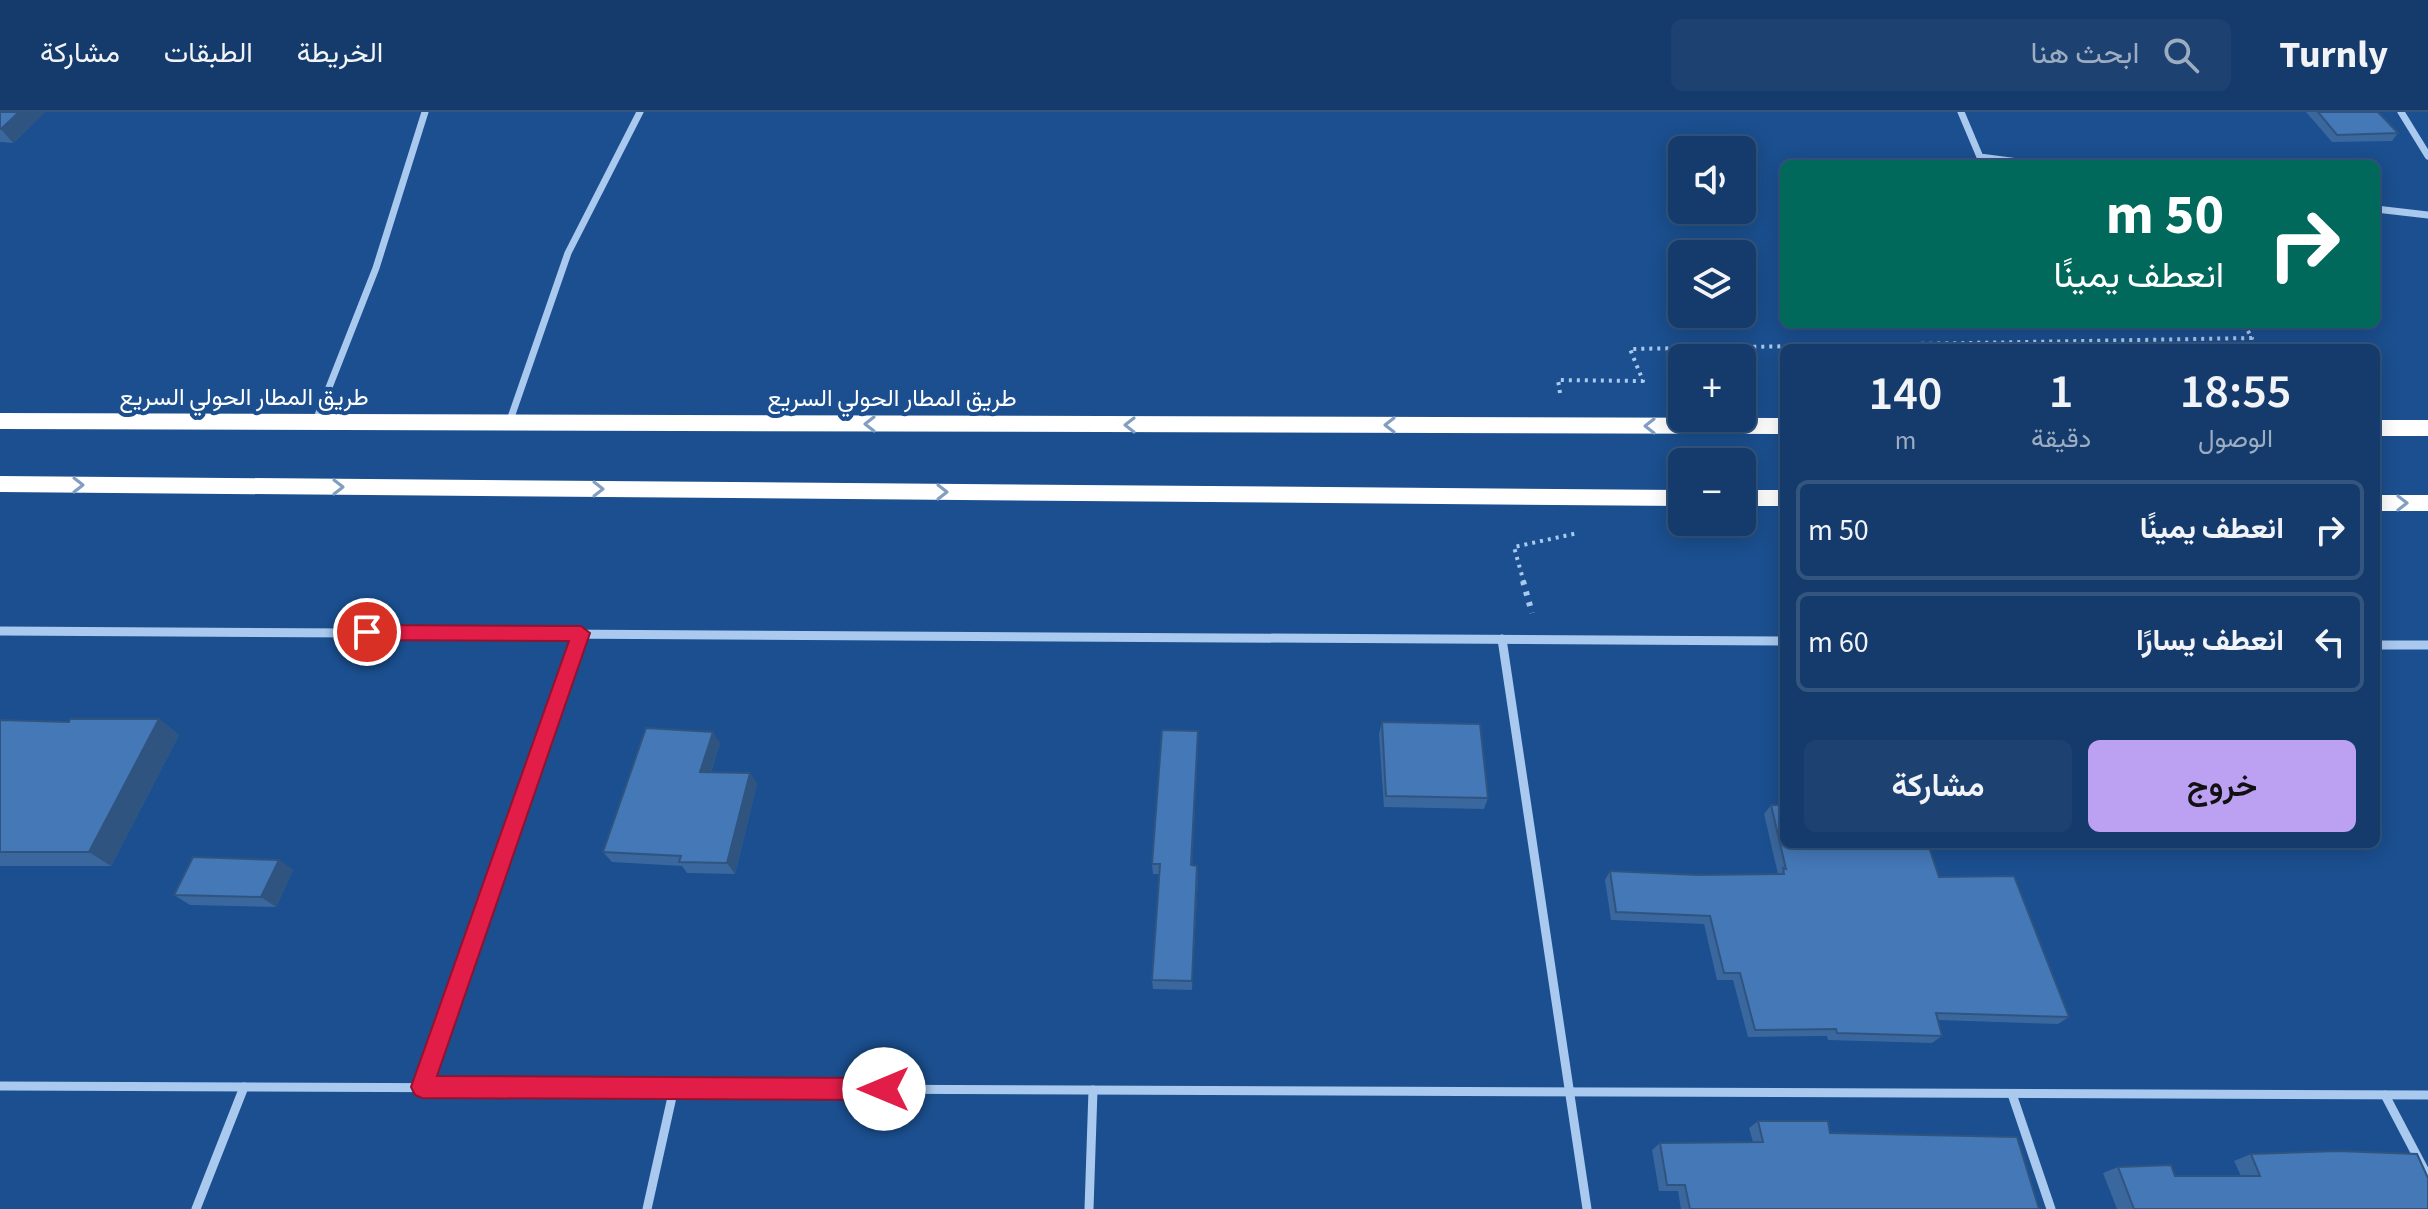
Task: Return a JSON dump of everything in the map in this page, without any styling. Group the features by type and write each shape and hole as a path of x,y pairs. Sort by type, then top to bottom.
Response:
{"highway":[{"name":"طريق المطار الحولي السريع","path":"0,421 1780,426"},
{"path":"2380,428 2428,428"},
{"path":"0,484 1668,498"},
{"path":"1756,498 1780,498"},
{"path":"2380,503 2428,503"}],"street":[{"path":"315,423 373,279 402,190 414,138 425,112"},
{"path":"509,423 568,253 640,112"},
{"path":"1961,112 1980,157 2003,160"},
{"path":"2401,112 2428,156"},
{"path":"2380,209 2428,215"},
{"path":"0,631 1780,641"},
{"path":"422,1087 581,633"},
{"path":"1502,639 1587,1209"},
{"path":"2380,645 2428,645"},
{"path":"0,1086 2428,1095"},
{"path":"196,1209 244,1087"},
{"path":"647,1209 674,1088"},
{"path":"1089,1209 1093,1090"},
{"path":"2012,1094 2051,1209"},
{"path":"2385,1095 2428,1177"}],"path":[{"path":"1913,344 2252,338 2246,328"},
{"path":"1558,380 1643,381 1630,349 1780,346"},
{"path":"1539,640 1514,547 1584,531"}],"building":[{"path":"0,112 19,112 0,129"},
{"path":"2318,112 2378,112 2398,133 2337,135"},
{"path":"70,719 159,719 89,852 0,852 0,720 69,722"},
{"path":"1382,722 1480,724 1488,798 1386,796"},
{"path":"646,728 713,732 700,772 750,773 727,863 679,862 681,856 603,852"},
{"path":"1162,730 1198,731 1191,865 1197,866 1192,981 1152,980 1160,864 1152,864"},
{"path":"1771,805 1780,805 1780,843"},
{"path":"1781,848 1929,848 1939,877 2014,876 2069,1017 1936,1013 1942,1036 1837,1033 1836,1029 1755,1030 1740,973 1724,973 1710,916 1616,912 1610,871 1698,875 1784,874 1783,868 1786,869"},
{"path":"193,857 279,860 261,897 174,895"},
{"path":"1758,1121 1828,1121 1830,1133 2017,1137 2039,1209 1690,1209 1685,1185 1667,1185 1660,1143 1763,1142"},
{"path":"2338,1151 2417,1154 2428,1178 2428,1209 2134,1209 2118,1167 2171,1165 2175,1176 2260,1176 2251,1154"}],"route":[{"path":"367,632 581,633 422,1087 884,1089"}]}
